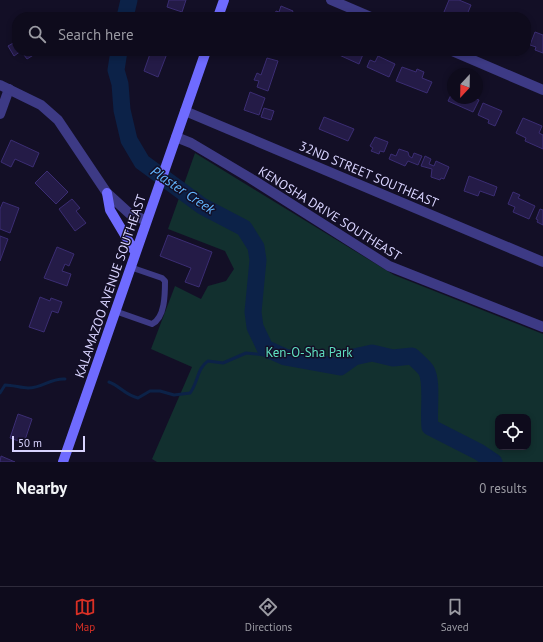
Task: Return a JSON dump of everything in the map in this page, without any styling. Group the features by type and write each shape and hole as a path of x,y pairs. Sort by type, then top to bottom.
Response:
{"main road":[{"path":"220,12 224,0"},
{"name":"KALAMAZOO AVENUE SOUTHEAST","path":"63,462 145,220 156,194 204,56"},
{"path":"108,193 110,210 135,252"}],"street":[{"path":"331,0 359,12"},
{"path":"464,56 543,90"},
{"path":"0,114 5,87 41,105 58,120 108,193 130,214 145,220"},
{"name":"32ND STREET SOUTHEAST","path":"185,111 543,262"},
{"name":"KENOSHA DRIVE SOUTHEAST","path":"176,137 191,143 250,178 389,266 543,327"}],"lane":[{"path":"114,311 152,324 156,322 160,316 165,281 162,278 130,267"}],"green space":[{"name":"Ken-O-Sha Park","path":"195,153 394,275 543,334 543,462 157,462 152,459 192,367 151,349 175,286 201,299 208,286 226,281 234,269 225,251 168,229"}],"building":[{"path":"169,0 186,0 182,12 167,7"},
{"path":"449,0 459,0 471,5 468,12 444,12"},
{"path":"281,6 293,11 293,12 279,12"},
{"path":"535,32 543,35 543,53 535,50 536,47 531,45"},
{"path":"12,44 12,53 8,46"},
{"path":"25,56 32,56 27,59"},
{"path":"149,56 166,56 158,77 144,71"},
{"path":"341,56 362,56 359,64"},
{"path":"378,56 395,64 389,77 367,67 370,60 375,62"},
{"path":"267,58 278,61 268,91 257,87 259,81 254,80 257,73 261,75"},
{"path":"402,67 416,72 417,69 424,72 422,78 432,82 427,93 396,81"},
{"path":"250,92 265,98 259,115 244,110"},
{"path":"483,103 502,111 495,126 488,123 489,120 478,115"},
{"path":"455,104 477,104 473,112"},
{"path":"264,108 274,111 271,120 261,117"},
{"path":"324,117 354,129 348,141 319,129"},
{"path":"523,118 542,126 539,133 543,135 543,149 525,141 526,138 516,133"},
{"path":"375,137 388,142 384,152 380,151 379,154 371,151 373,148 370,146"},
{"path":"11,140 39,153 33,167 15,159 11,167 1,162"},
{"path":"399,149 408,152 409,156 412,158 414,153 422,156 418,165 408,161 405,166 389,159 391,154 396,156"},
{"path":"425,156 431,159 429,164 434,166 436,161 449,167 444,179 441,178 440,180 431,177 432,169 421,166"},
{"path":"47,171 68,192 56,204 35,183"},
{"path":"469,176 497,187 494,196 480,191 478,196 464,191"},
{"path":"513,192 520,195 518,198 535,206 529,219 513,212 515,207 508,204"},
{"path":"72,199 80,208 76,211 86,223 75,231 59,209"},
{"path":"3,202 19,208 10,233 0,229 0,209"},
{"path":"540,209 543,210 543,225 537,222 538,220 536,219"},
{"path":"168,235 212,252 199,287 185,282 191,268 160,256"},
{"path":"0,236 8,239 0,261"},
{"path":"57,247 74,254 69,266 65,264 62,271 71,274 67,286 44,278"},
{"path":"40,297 50,301 51,298 62,302 58,313 52,311 44,332 29,327"},
{"path":"18,414 32,419 24,443 10,438"},
{"path":"1,456 15,462 0,462"}],"waterway":[{"name":"Plaster Creek","path":"126,12 129,0"},
{"name":"Plaster Creek","path":"118,56 116,70 120,84 122,110 129,140 142,162 202,206 244,228 256,247 258,260 253,312 255,327 265,348 285,357 340,367 354,357 372,353 393,358 412,356 426,370 428,375 430,389 430,427 479,452 494,462"},
{"path":"109,382 133,397 138,398 150,391 160,391 174,395 190,393 204,364 208,361 223,363 246,353 285,357"},
{"path":"0,393 5,385 33,388 55,380 65,379"}]}
